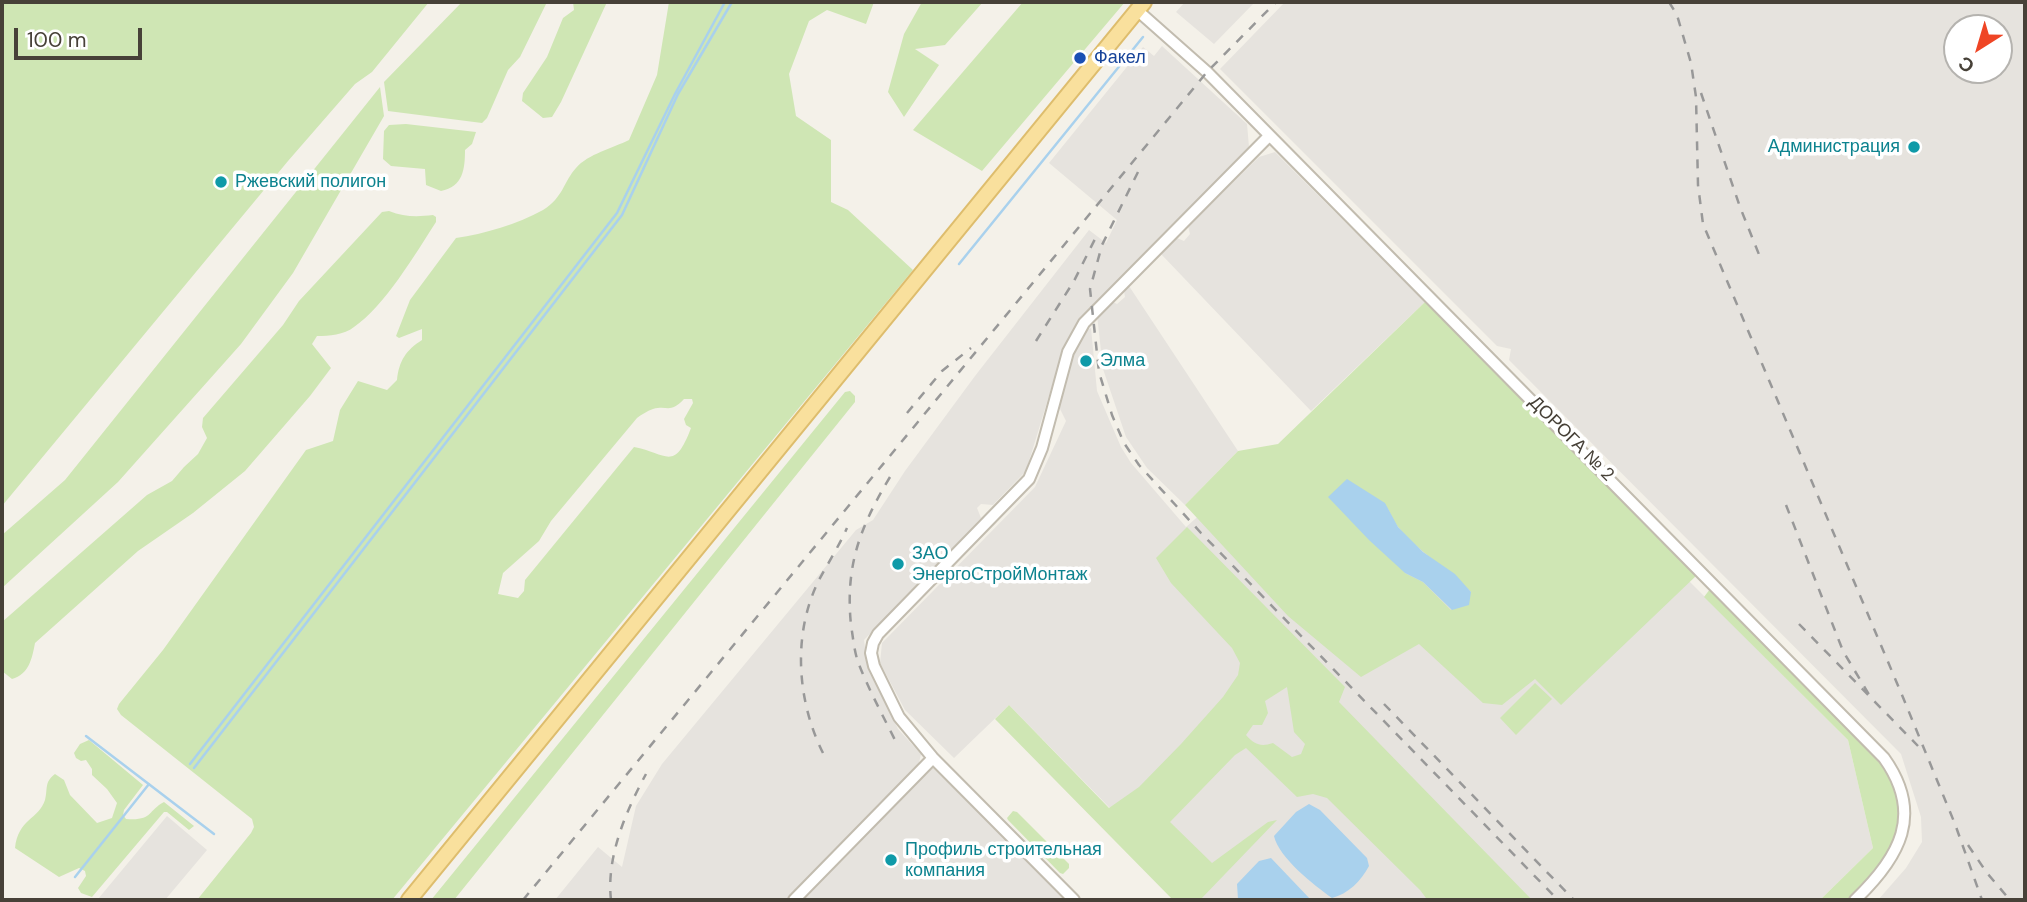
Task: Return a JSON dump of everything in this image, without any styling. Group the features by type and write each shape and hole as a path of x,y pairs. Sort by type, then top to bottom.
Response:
{"main road":[{"path":"409,900 1140,6"}],"street":[{"name":"ДОРОГА № 2","path":"1140,6 1884,758 1896,774 1902,790 1906,805 1905,822 1900,842 1891,858 1855,900"},
{"path":"1074,900 933,758 899,718 874,666 871,653 873,643 878,634 1030,480 1042,448 1068,352 1084,323 1269,136"},
{"path":"794,900 933,758"}],"shaded area":[{"path":"1185,2 1255,2 1214,44 1176,12"},
{"path":"1285,2 2025,2 2025,900 1878,900 1906,868 1922,842 1921,817 1901,754 1509,360 1511,349 1497,346 1220,69"},
{"path":"1162,46 1247,124 1249,147 1082,318 1063,350 1026,471 993,505 981,504 977,508 981,518 864,640 867,663 898,729 921,754 918,767 926,775 933,768 1067,900 555,900 598,847 622,867 636,806 662,764 856,530 873,520 905,471 975,376 1089,230 1106,243 1117,220 1049,163 1143,47 1154,56"},
{"path":"1275,152 1425,302 1311,411 1161,254 1177,238 1184,241 1190,234 1188,226 1259,157"},
{"path":"1129,286 1238,451 1185,505 1147,468 1126,437 1103,369 1097,315 1113,302 1117,304 1125,297 1124,291"},
{"path":"1091,328 1097,391 1121,447 1131,463 1186,527 1254,467 1626,518 1848,740 1873,848 1820,900 1200,900 1009,705 954,758 905,710 880,663 882,643 1035,487 1066,421 1058,405 1072,353 1084,331"},
{"path":"167,816 207,850 165,900 98,899"}],"green space":[{"path":"2,2 429,2 372,72 355,84 288,161 2,506"},
{"path":"462,2 547,2 520,57 508,70 487,118 482,123 388,111 384,82"},
{"path":"573,2 607,2 561,102 552,117 543,118 522,101 523,93 547,57 563,18 574,10"},
{"path":"669,2 874,2 866,24 827,10 809,21 789,74 796,116 831,140 831,202 848,210 913,270 392,900 197,900 251,833 254,827 252,819 121,715 117,709 119,704 163,650 306,450 333,441 340,410 358,381 387,390 397,380 404,357 422,340 422,329 399,338 396,336 410,300 456,238 512,224 550,205 581,163 629,140 657,75","holes":["684,399 692,399 693,403 684,419 686,425 691,428 680,451 669,457 634,447 525,580 524,591 518,598 498,594 503,573 539,541 551,521 637,418 653,409 672,408"]},
{"path":"922,2 983,2 945,45 915,49 939,65 904,117 888,92 904,34"},
{"path":"1023,2 1125,2 982,171 913,130"},
{"path":"380,87 384,116 293,273 241,344 118,482 2,588 2,535 65,480"},
{"path":"406,124 476,132 472,144 465,150 463,170 454,186 441,191 426,185 425,169 391,166 383,159 384,131 389,125"},
{"path":"382,212 411,216 433,215 436,222 399,279 377,307 346,332 317,336 312,344 331,368 310,396 245,471 193,513 138,551 35,643 31,660 22,674 12,679 2,671 2,622 147,495 172,481 198,454 207,438 202,427 203,418 283,325 299,301"},
{"path":"1425,302 1697,575 1561,705 1535,679 1502,705 1483,703 1419,644 1361,677 1288,616 1185,505 1238,451 1278,444","holes":["1371,495 1386,506 1407,537 1471,592 1451,610 1423,582 1405,573"]},
{"path":"850,391 855,396 855,402 454,900 431,900 845,392"},
{"path":"1187,527 1345,687 1339,702 1532,900 1425,900 1420,890 1327,798 1313,794 1297,797 1246,748 1235,755 1170,822 1212,863 1268,822 1277,820 1200,900 1173,900 995,719 1009,705 1109,808 1139,787 1223,697 1238,675 1240,663 1232,648 1171,583 1156,558","holes":["1287,687 1294,732 1305,744 1301,754 1292,757 1273,743 1258,744 1246,735 1253,725 1262,725 1268,713 1265,701"]},
{"path":"1710,589 1876,758 1890,779 1898,799 1900,817 1897,834 1879,867 1848,900 1820,900 1873,848 1848,740 1704,597"},
{"path":"1535,683 1552,699 1516,735 1500,718"},
{"path":"89,740 143,785 124,810 126,819 145,817 164,802 194,826 189,830 164,812 92,897 81,893 78,888 86,876 85,871 79,868 59,877 15,848 20,831 42,806 48,783 55,774 64,780 70,795 97,823 112,818 117,803 92,775 92,769 86,760 81,761 74,753 80,744"},
{"path":"1013,811 1069,864 1063,874 1008,820"}],"water":[{"path":"1347,479 1385,503 1398,527 1423,552 1455,574 1471,592 1469,605 1452,610 1423,582 1405,573 1369,540 1328,497"},
{"path":"1309,804 1320,810 1367,858 1369,866 1353,886 1332,898 1290,862 1274,836 1296,812"},
{"path":"1271,858 1311,900 1238,899 1237,884 1259,861"}],"waterway":[{"path":"190,764 617,213 675,94 725,2"},
{"path":"194,768 622,215 678,94 732,2"},
{"path":"959,264 1143,37"},
{"path":"86,736 214,834"},
{"path":"75,877 149,784"}],"railway":[{"path":"523,900 1207,72 1276,2"},
{"path":"1669,2 1677,15 1691,63 1696,97 1698,185 1703,224 1902,695 1955,824 1982,900"},
{"path":"1701,93 1762,262"},
{"path":"1138,172 1102,245 1090,289 1099,372 1124,443 1139,465 1201,533 1558,900"},
{"path":"1036,341 1074,281 1097,235"},
{"path":"907,413 942,371 971,348"},
{"path":"890,477 870,513 857,548 850,584 850,604 858,662 895,740"},
{"path":"1786,505 1843,651 1871,698"},
{"path":"823,753 814,733 803,690 802,645 810,601 847,528"},
{"path":"1799,624 1918,746"},
{"path":"1384,704 1574,900"},
{"path":"611,900 612,867 619,835 646,774"},
{"path":"1968,845 2010,900"}],"place":[{"name":"Факел","path":"1080,58"},
{"name":"Администрация","path":"1914,147"},
{"name":"Ржевский полигон","path":"221,182"},
{"name":"Элма","path":"1086,361"},
{"name":"ЗАО ЭнергоСтройМонтаж","path":"898,564"},
{"name":"Профиль строительная компания","path":"891,860"}]}
